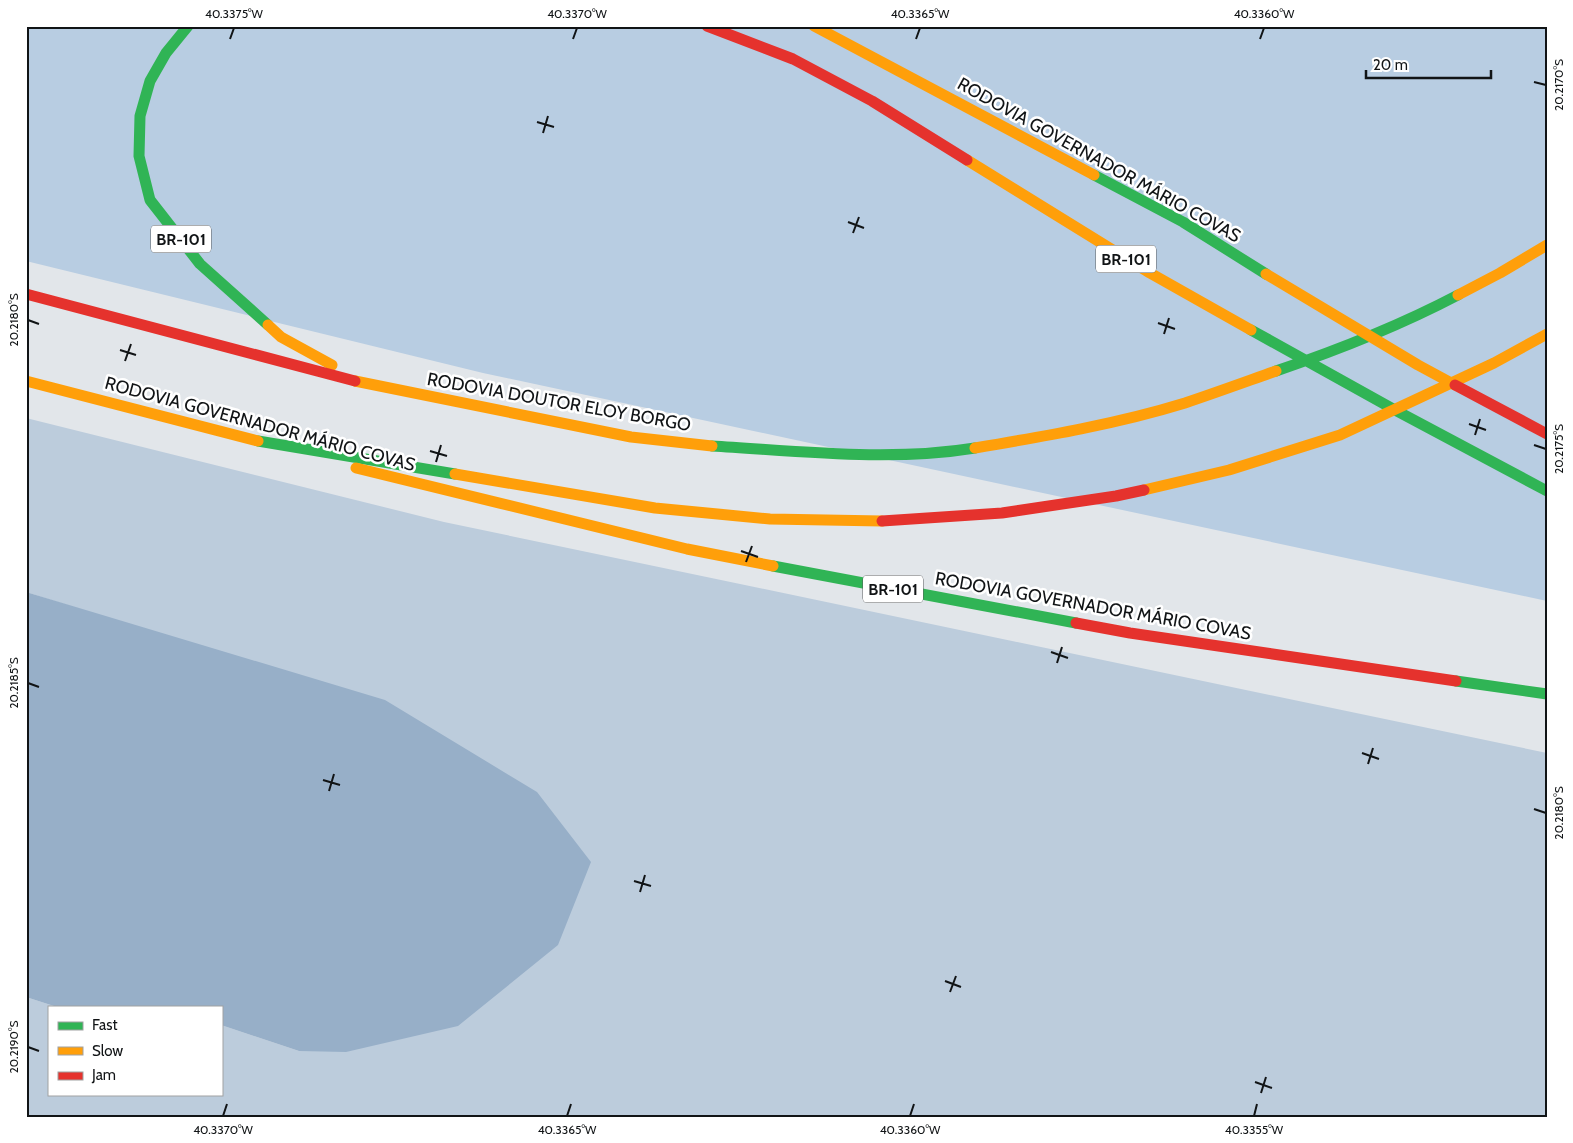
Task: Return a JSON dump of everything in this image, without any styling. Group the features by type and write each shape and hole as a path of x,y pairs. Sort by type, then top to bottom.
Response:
{"main road":[{"name":"BR-101","path":"188,26 166,53 150,81 140,116 139,156 150,200 200,264 282,337 366,384"},
{"name":"BR-101","path":"707,26 793,59 872,101 1150,273 1386,406 1547,491"},
{"name":"RODOVIA GOVERNADOR MÁRIO COVAS","path":"814,26 1184,222 1300,295 1418,365 1547,434"},
{"name":"RODOVIA DOUTOR ELOY BORGO","path":"366,384 631,437 695,445 842,454 895,455 968,449 1050,436 1113,422 1184,403 1253,380 1338,350 1420,315 1500,274 1547,246"},
{"path":"26,294 366,384"},
{"path":"248,439 655,508 770,519 886,521 1002,512 1116,496 1229,470 1340,435 1494,364 1547,334"},
{"name":"RODOVIA GOVERNADOR MÁRIO COVAS","path":"26,381 416,484 687,549 874,586 1130,633 1547,694"}],"shaded area":[{"path":"26,26 1547,26 1547,601 483,373 26,261"},
{"path":"26,418 444,522 1547,753 1547,1117 26,1117 26,997 54,1006 48,1006 48,1096 222,1096 222,1025 299,1051 96,614 26,592"},
{"path":"26,592 385,700 537,792 591,862 558,945 458,1026 346,1052 299,1051 222,1025 222,1006 54,1006 26,997"}],"traffic: fast":[{"path":"188,26 166,53 150,81 140,116 139,156 150,200 200,264 268,325"},
{"path":"1094,175 1183,222 1266,274"},
{"path":"1276,371 1368,337 1458,295"},
{"path":"1251,330 1547,491"},
{"path":"258,441 455,474"},
{"path":"712,446 811,453 877,455 943,452 975,448"},
{"path":"773,566 1076,623"},
{"path":"1456,681 1547,694"}],"traffic: slow":[{"path":"814,26 1094,175"},
{"path":"967,160 1150,273 1251,330"},
{"path":"1458,295 1547,245"},
{"path":"1266,274 1455,385"},
{"path":"268,325 281,337 332,365"},
{"path":"1144,490 1229,470 1340,435 1494,363 1547,334"},
{"path":"975,448 1055,434 1133,417 1185,403 1276,371"},
{"path":"26,381 258,441"},
{"path":"355,381 631,437 712,446"},
{"path":"356,468 687,549 773,566"},
{"path":"455,474 655,508 770,519 882,521"}],"traffic: jam":[{"path":"707,26 793,59 872,101 967,160"},
{"path":"26,294 355,381"},
{"path":"1455,385 1547,434"},
{"path":"882,521 1002,513 1144,490"},
{"path":"1076,623 1130,633 1456,681"}]}
